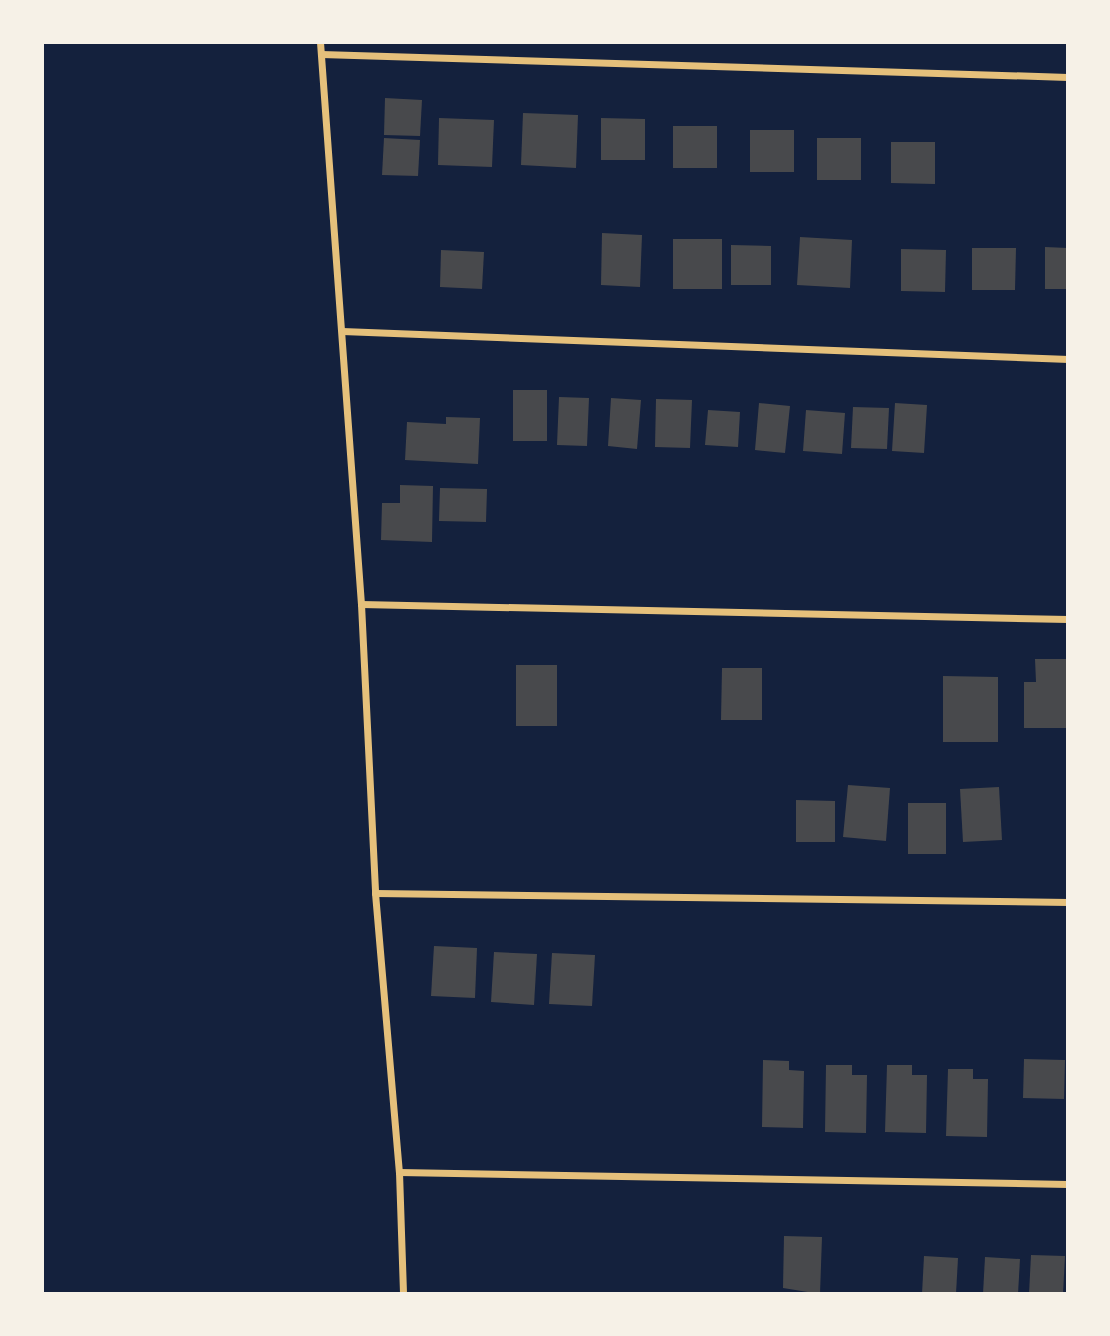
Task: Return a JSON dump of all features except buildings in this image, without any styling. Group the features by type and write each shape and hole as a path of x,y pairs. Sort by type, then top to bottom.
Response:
{"street":[{"path":"320,42 361,604 375,893 399,1171 403,1294"},
{"path":"321,54 1068,77"},
{"path":"342,331 1068,359"},
{"path":"361,604 1068,618"},
{"path":"375,893 1068,902"},
{"path":"399,1171 1068,1184"}]}
